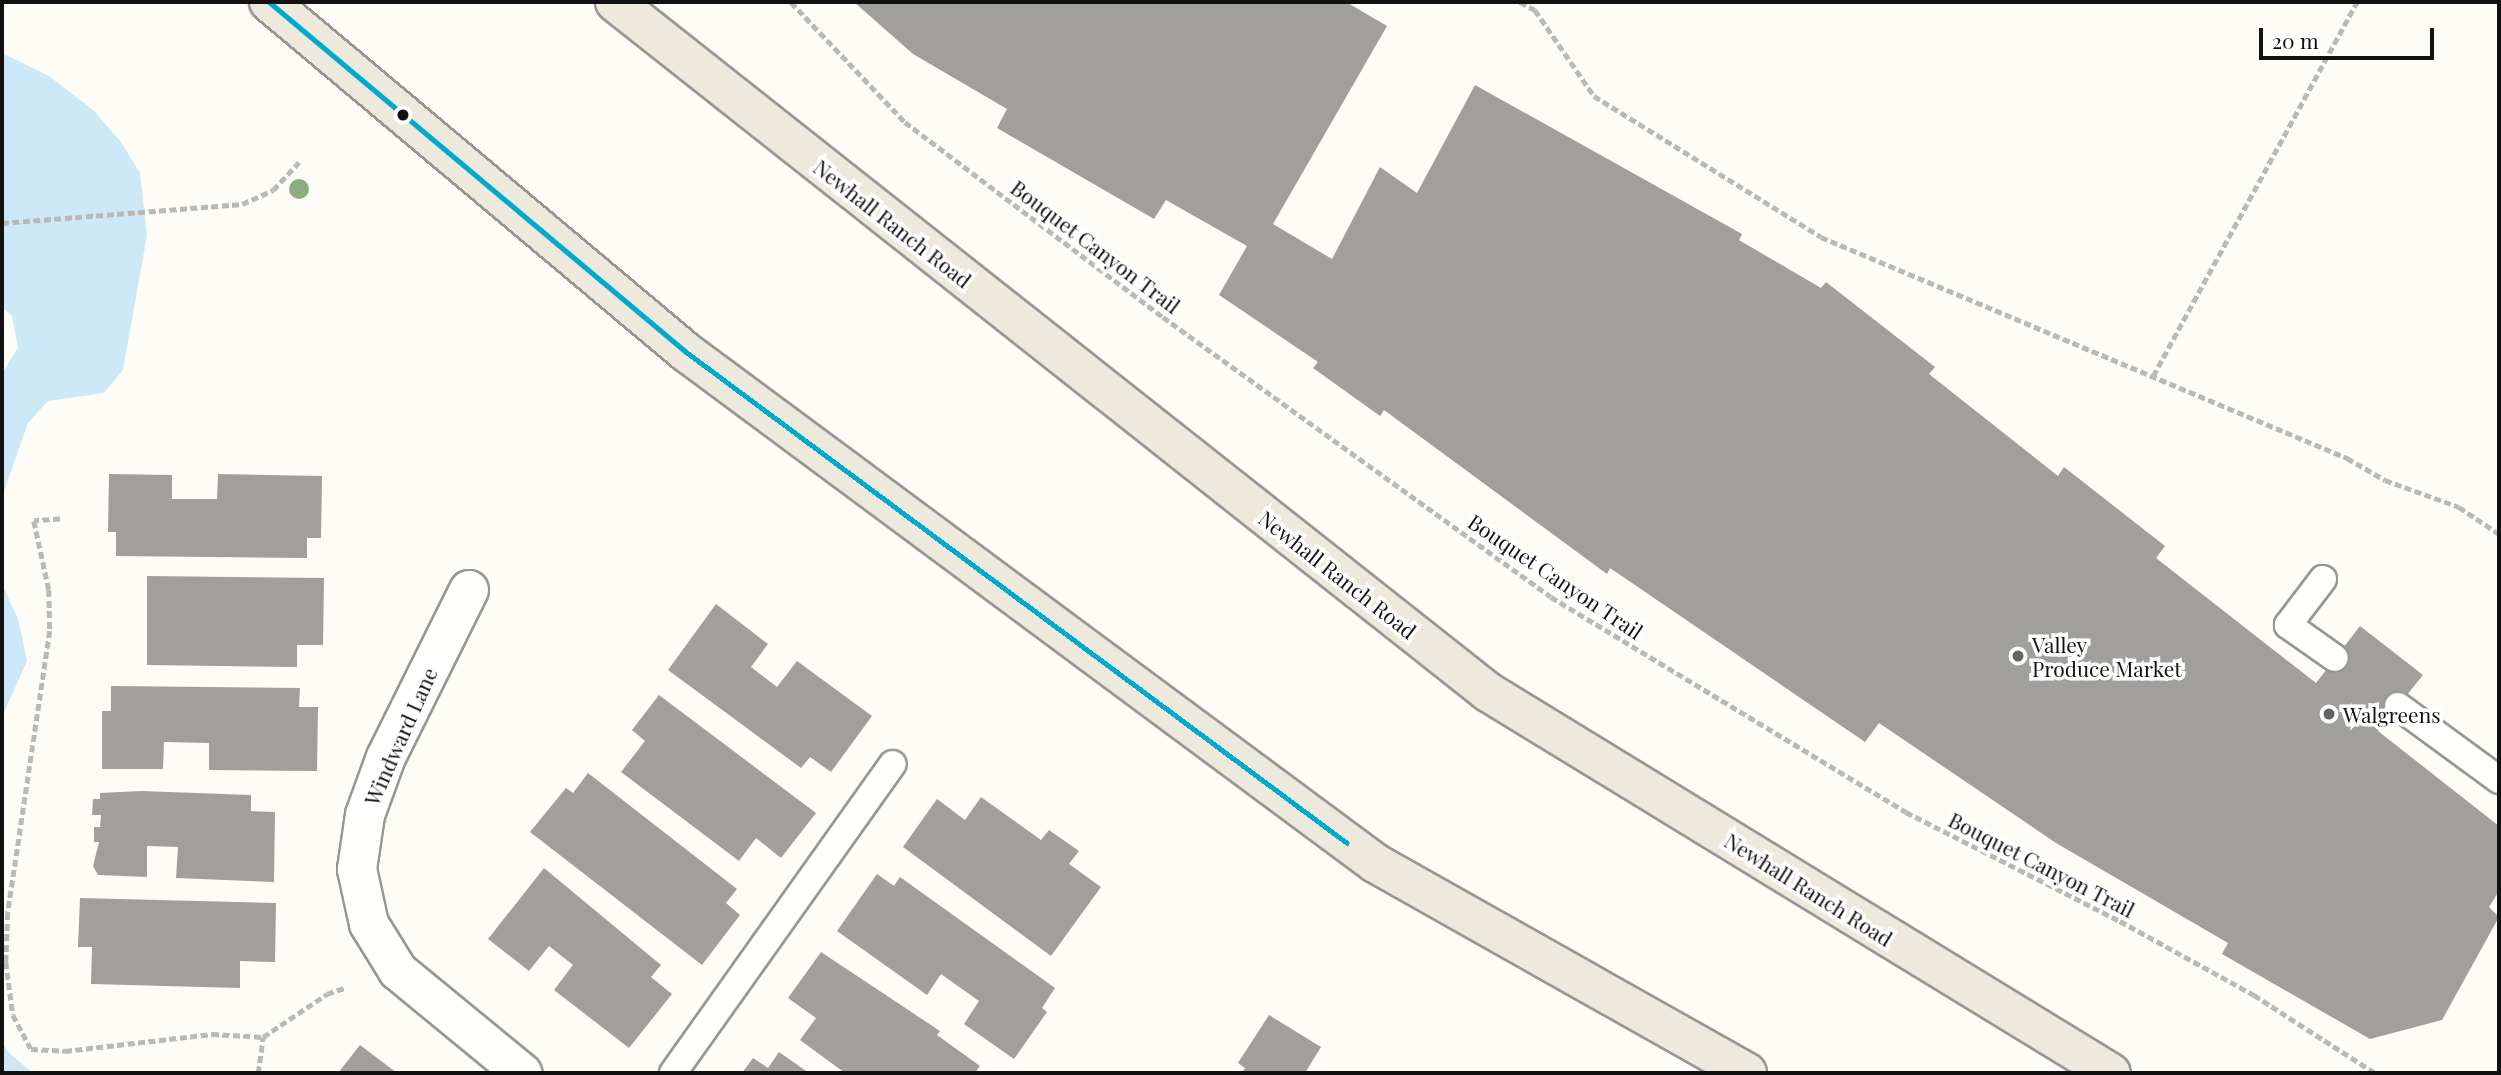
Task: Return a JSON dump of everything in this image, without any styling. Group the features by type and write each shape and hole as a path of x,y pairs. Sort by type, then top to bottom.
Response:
{"main road":[{"path":"269,2 685,352 1375,863 1747,1073"},
{"name":"Newhall Ranch Road","path":"615,2 1488,692 2112,1073"},
{"path":"642,2 663,41"}],"street":[{"name":"Windward Lane","path":"469,590 386,757 365,815 357,869 369,924 398,971 522,1073"}],"lane":[{"path":"2323,579 2288,625 2335,658"},
{"path":"2398,706 2499,780"},
{"path":"673,1073 893,764"}],"path":[{"name":"Bouquet Canyon Trail","path":"791,2 905,122 1163,317 1551,597 1906,812 2133,928 2254,995 2375,1073"},
{"path":"1520,2 1535,10 1594,96 1821,237 2459,507 2499,534"},
{"path":"2152,376 2357,2"},
{"path":"2,223 196,211 242,204 273,190 299,162"},
{"path":"60,519 34,521 50,631 8,913 6,961 13,1015 31,1049 65,1051 212,1034 263,1037 327,993 398,971"},
{"path":"258,1073 263,1037"}],"water":[{"path":"2,53 49,76 93,110 121,142 140,173 147,235 123,370 104,393 48,401 28,423 2,497 2,374 18,347 12,316 2,307"},
{"path":"2,584 18,619 27,661 2,717"},
{"path":"2,1042 8,1052 33,1073 2,1073"}],"building":[{"path":"854,2 1346,2 1387,26 1273,224 1332,259 1380,167 1417,193 1475,85 1742,234 1739,240 1821,288 1826,282 1935,367 1929,374 2058,476 2064,467 2165,546 2156,558 2316,683 2360,626 2423,675 2378,731 2499,826 2499,891 2489,907 2499,917 2442,1020 2370,1039 2222,954 2228,943 2056,843 1879,723 1865,742 1610,568 1607,574 1384,410 1380,416 1313,368 1318,362 1219,295 1247,246 1166,200 1154,219 997,128 1007,109 913,54"},
{"path":"109,474 172,475 172,499 217,499 218,474 322,476 321,538 307,538 307,558 116,556 116,532 108,532"},
{"path":"147,576 324,578 323,645 297,645 297,667 147,665"},
{"path":"716,604 768,644 751,667 777,687 797,661 872,716 831,772 810,757 801,768 668,670"},
{"path":"111,686 300,688 299,707 318,707 317,771 209,770 209,743 164,742 163,769 102,769 102,711 111,711"},
{"path":"659,695 816,813 781,858 756,838 739,861 621,772 645,741 632,730"},
{"path":"588,773 737,889 726,903 740,915 702,965 530,832 566,788 573,793"},
{"path":"141,791 251,795 251,811 275,812 274,882 176,878 178,847 147,846 147,877 98,875 93,866 99,842 94,842 94,827 100,827 101,815 92,815 93,799 100,799 100,793"},
{"path":"981,797 1041,840 1049,830 1079,851 1069,864 1101,887 1051,956 903,847 937,799 965,820"},
{"path":"544,868 661,965 651,977 672,994 629,1048 554,990 573,965 549,946 529,971 488,939"},
{"path":"877,874 894,886 900,877 1055,988 1042,1008 1047,1012 1014,1059 964,1024 979,1001 941,974 927,995 837,931"},
{"path":"80,898 276,903 275,962 240,961 240,988 91,984 92,947 78,947"},
{"path":"821,952 940,1031 937,1035 980,1066 975,1073 845,1073 800,1040 816,1018 788,998"},
{"path":"1269,1015 1321,1047 1305,1073 1242,1073 1245,1068 1238,1063"},
{"path":"360,1045 397,1073 338,1073"},
{"path":"779,1052 809,1073 742,1073 753,1058 768,1068"}],"transit line":[{"path":"269,2 686,352 1347,843"}],"place":[{"name":"Valley Produce Market","path":"2018,656"},
{"name":"Walgreens","path":"2329,714"}]}
